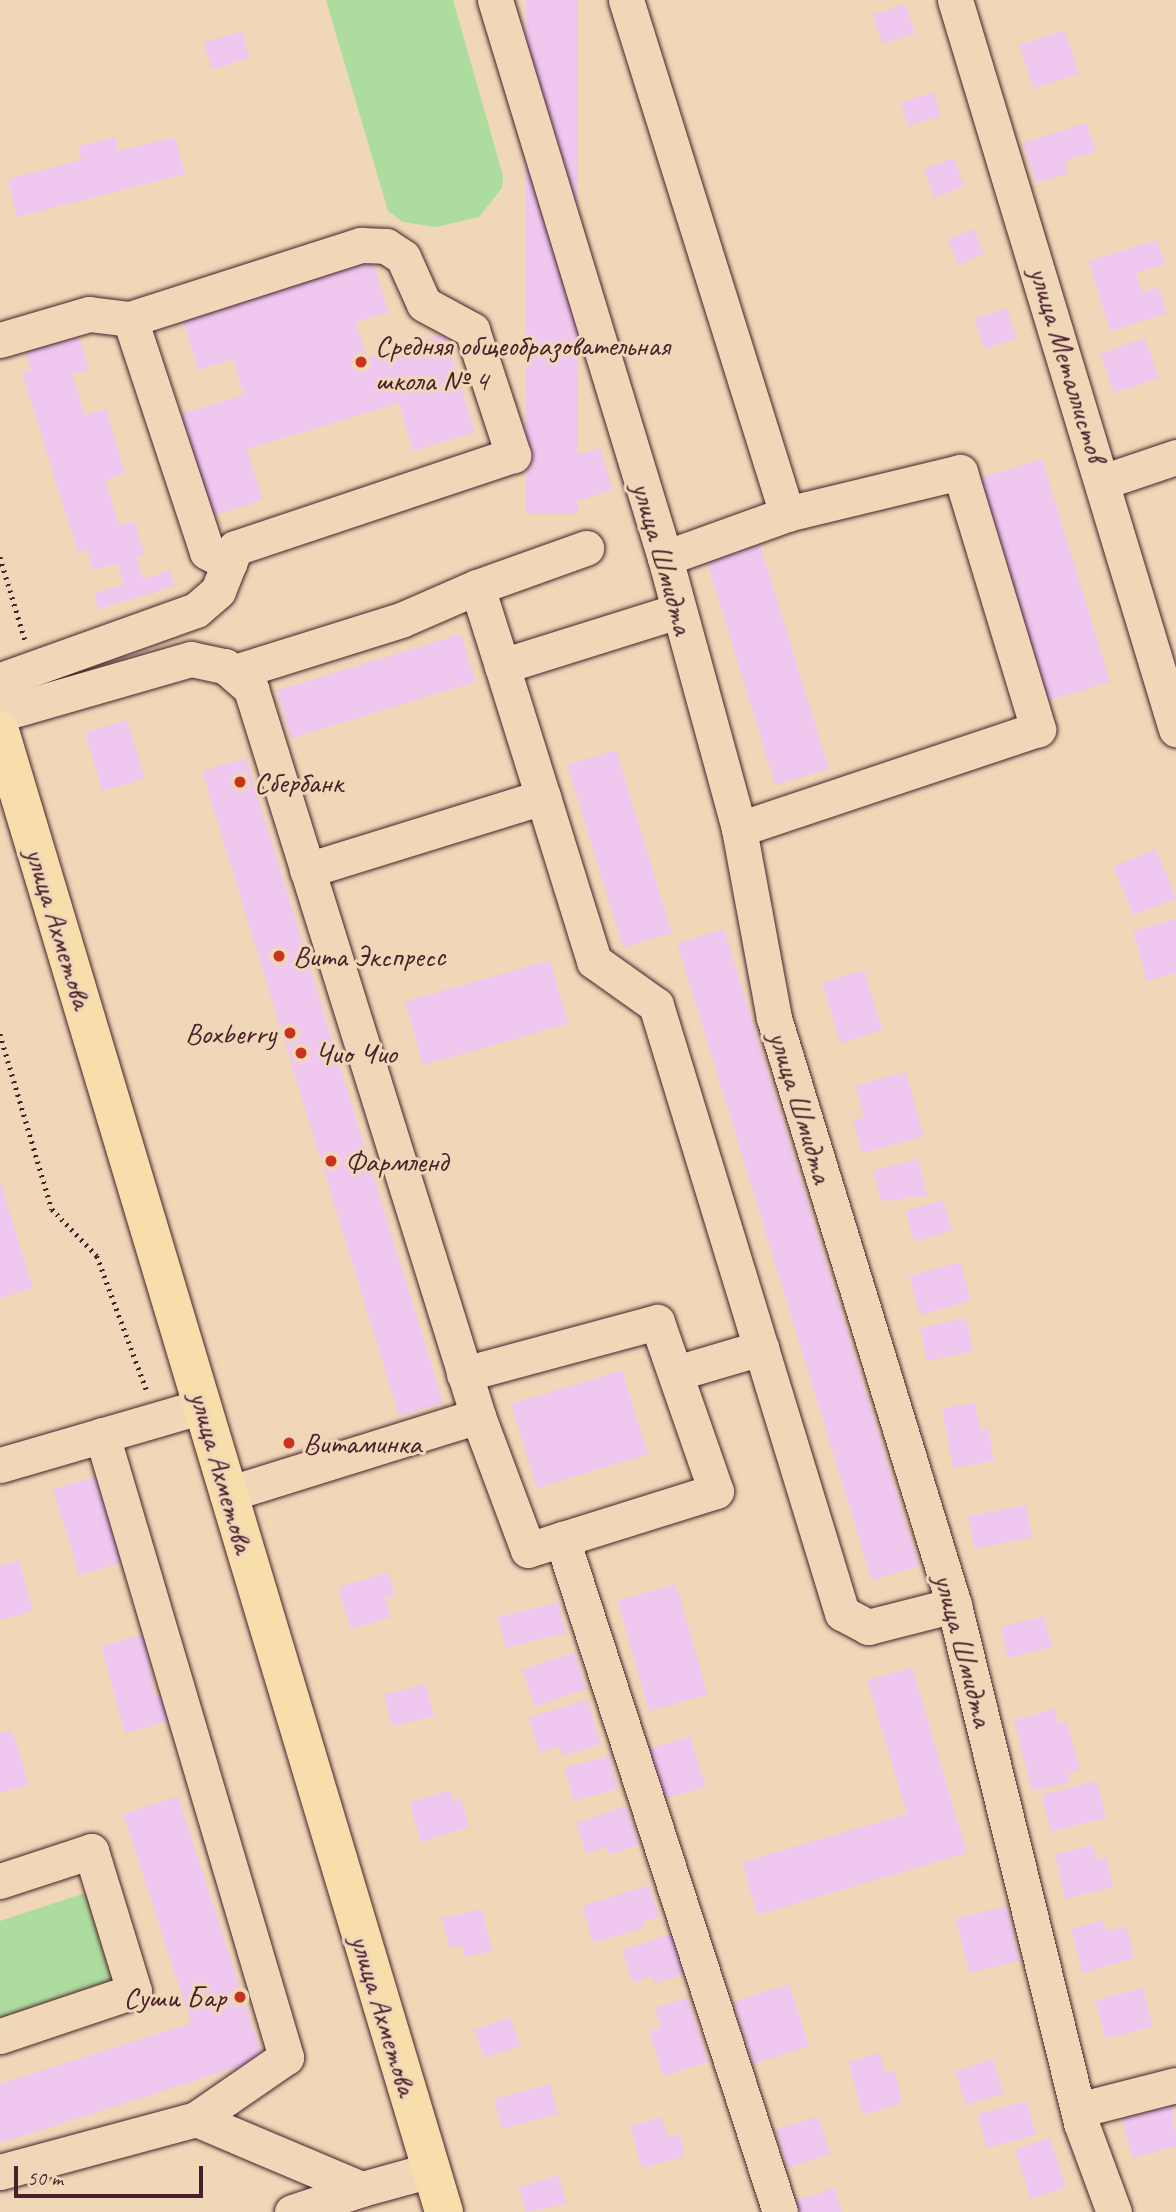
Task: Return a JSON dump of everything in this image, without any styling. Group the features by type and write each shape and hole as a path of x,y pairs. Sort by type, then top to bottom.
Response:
{"main road":[{"name":"улица Ахметова","path":"0,731 444,2212"}],"street":[{"name":"улица Шмидта","path":"495,0 665,558 739,830 774,1018 954,1605 1078,2110 1114,2212"},
{"path":"626,0 788,514"},
{"name":"улица Металлистов","path":"955,0 1105,481 1176,729"},
{"path":"0,340 89,314 130,319 361,245 386,246 403,257 424,304 472,330 513,455 235,548 218,591 196,610 0,680"},
{"path":"130,319 207,552 229,563"},
{"path":"1105,481 1176,457"},
{"path":"665,558 788,514 960,472 1038,729 739,830"},
{"path":"235,672 401,620 477,587 586,548"},
{"path":"477,587 594,961 656,1005 842,1613 868,1627 954,1605"},
{"path":"502,666 678,611"},
{"path":"0,714 191,659 235,672 251,689 464,1374 528,1550 716,1491 657,1322 464,1374"},
{"path":"307,870 543,797"},
{"path":"676,1373 761,1348"},
{"path":"0,1465 203,1406"},
{"path":"227,1494 478,1416"},
{"path":"0,2172 196,2119 286,2057 102,1435"},
{"path":"562,1539 780,2212"},
{"path":"0,1881 90,1852 134,1991 0,2036"},
{"path":"1078,2110 1176,2085"},
{"path":"196,2119 362,2189"},
{"path":"292,2212 431,2170"}],"path":[{"path":"0,557 26,644"},
{"path":"0,1034 52,1209 97,1256 157,1419"}],"green space":[{"path":"326,0 453,0 503,176 502,188 479,217 436,227 403,222 388,211"},
{"path":"88,1892 119,1983 0,2022 0,1921"}],"building":[{"path":"526,0 578,0 578,514 526,514"},
{"path":"905,4 915,33 883,44 873,15"},
{"path":"1065,30 1079,74 1034,89 1019,45"},
{"path":"242,31 250,58 212,69 204,43"},
{"path":"933,92 941,116 908,126 901,103"},
{"path":"1086,123 1096,151 1065,161 1069,173 1036,183 1023,143"},
{"path":"115,137 119,151 175,137 185,174 17,217 8,179 81,160 78,146"},
{"path":"954,158 964,186 934,197 924,169"},
{"path":"974,229 984,254 958,265 948,239"},
{"path":"1157,240 1165,264 1136,273 1142,292 1158,287 1167,313 1110,331 1088,261"},
{"path":"371,256 389,312 356,322 367,357 445,334 475,432 413,451 399,403 247,449 263,500 202,519 170,417 244,395 233,359 198,370 181,314"},
{"path":"1007,308 1017,338 985,349 975,319"},
{"path":"76,327 89,370 72,374 85,415 106,409 125,473 105,480 119,525 134,521 145,555 136,557 143,579 170,570 175,586 98,609 94,593 124,584 117,563 93,570 87,550 78,553 22,373 31,370 23,343"},
{"path":"1145,338 1159,378 1114,393 1101,353"},
{"path":"600,448 613,490 547,510 534,468"},
{"path":"1042,459 1110,682 1046,701 978,479"},
{"path":"760,544 829,769 775,785 706,560"},
{"path":"461,634 476,682 291,738 276,690"},
{"path":"127,720 145,778 103,791 85,733"},
{"path":"616,750 672,933 623,948 567,765"},
{"path":"246,758 443,1403 399,1416 202,771"},
{"path":"1156,849 1176,898 1133,915 1113,866"},
{"path":"1176,919 1176,973 1147,981 1133,931"},
{"path":"724,929 919,1566 872,1580 677,943"},
{"path":"550,960 568,1023 423,1065 405,1002"},
{"path":"864,970 882,1030 840,1043 822,983"},
{"path":"906,1072 924,1136 862,1153 853,1121 864,1117 855,1086"},
{"path":"918,1159 927,1196 881,1201 873,1171"},
{"path":"0,1181 33,1288 0,1298"},
{"path":"943,1200 952,1231 914,1242 906,1211"},
{"path":"960,1262 971,1300 920,1315 909,1277"},
{"path":"966,1318 973,1351 927,1361 920,1328"},
{"path":"622,1370 648,1454 537,1488 511,1404"},
{"path":"975,1403 980,1429 988,1428 994,1461 953,1468 942,1408"},
{"path":"96,1476 122,1562 79,1575 53,1489"},
{"path":"1026,1505 1032,1537 974,1549 968,1516"},
{"path":"19,1560 33,1611 0,1620 0,1566"},
{"path":"388,1572 395,1595 385,1598 391,1617 351,1629 338,1588"},
{"path":"676,1584 708,1695 649,1711 617,1601"},
{"path":"558,1602 566,1633 506,1648 498,1617"},
{"path":"1044,1616 1052,1647 1008,1658 1000,1627"},
{"path":"144,1634 155,1696 165,1693 173,1720 125,1733 101,1646"},
{"path":"574,1652 587,1689 535,1707 522,1670"},
{"path":"912,1667 967,1853 757,1915 742,1862 907,1814 867,1680"},
{"path":"426,1684 434,1716 392,1726 384,1694"},
{"path":"587,1700 601,1744 562,1756 559,1747 539,1753 529,1717"},
{"path":"1054,1709 1058,1723 1067,1721 1080,1770 1068,1773 1070,1782 1032,1791 1014,1720"},
{"path":"12,1730 29,1785 0,1793 0,1733"},
{"path":"690,1736 705,1787 662,1800 647,1749"},
{"path":"609,1756 618,1789 573,1801 565,1768"},
{"path":"1097,1781 1106,1818 1051,1832 1042,1795"},
{"path":"450,1790 453,1801 461,1799 469,1827 421,1842 409,1802"},
{"path":"178,1796 263,2059 0,2143 0,2084 191,2023 123,1814"},
{"path":"626,1806 639,1845 609,1855 607,1847 586,1854 576,1823"},
{"path":"1093,1845 1097,1860 1106,1857 1113,1887 1065,1899 1055,1854"},
{"path":"649,1885 659,1917 642,1922 644,1928 593,1943 582,1906"},
{"path":"1006,1906 1020,1960 969,1973 956,1919"},
{"path":"482,1909 492,1951 465,1957 462,1945 449,1948 442,1918"},
{"path":"1103,1920 1106,1931 1126,1926 1135,1958 1083,1973 1071,1929"},
{"path":"676,1932 689,1972 655,1984 652,1976 633,1983 622,1950"},
{"path":"789,1984 809,2046 754,2064 734,2002"},
{"path":"1143,1988 1153,2027 1105,2039 1095,2000"},
{"path":"688,1998 708,2062 663,2076 649,2031 661,2028 655,2008"},
{"path":"510,2017 520,2045 485,2058 474,2030"},
{"path":"880,2053 885,2073 894,2070 903,2103 863,2115 848,2062"},
{"path":"993,2059 1004,2093 966,2106 955,2071"},
{"path":"550,2084 558,2114 502,2129 494,2099"},
{"path":"1172,2098 1176,2146 1132,2158 1120,2113"},
{"path":"1027,2101 1036,2135 987,2148 978,2114"},
{"path":"818,2116 830,2154 788,2168 775,2130"},
{"path":"662,2117 667,2137 679,2134 685,2156 642,2168 630,2126"},
{"path":"1050,2138 1066,2187 1031,2199 1015,2149"},
{"path":"558,2175 567,2204 526,2212 519,2187"},
{"path":"835,2188 842,2212 800,2212 796,2200"}],"place":[{"name":"Средняя общеобразовательная школа № 4","path":"361,362"},
{"name":"Сбербанк","path":"240,782"},
{"name":"Вита Экспресс","path":"279,956"},
{"name":"Boxberry","path":"290,1033"},
{"name":"Чио Чио","path":"301,1053"},
{"name":"Фармленд","path":"331,1161"},
{"name":"Витаминка","path":"289,1443"},
{"name":"Суши Бар","path":"240,1997"}]}
